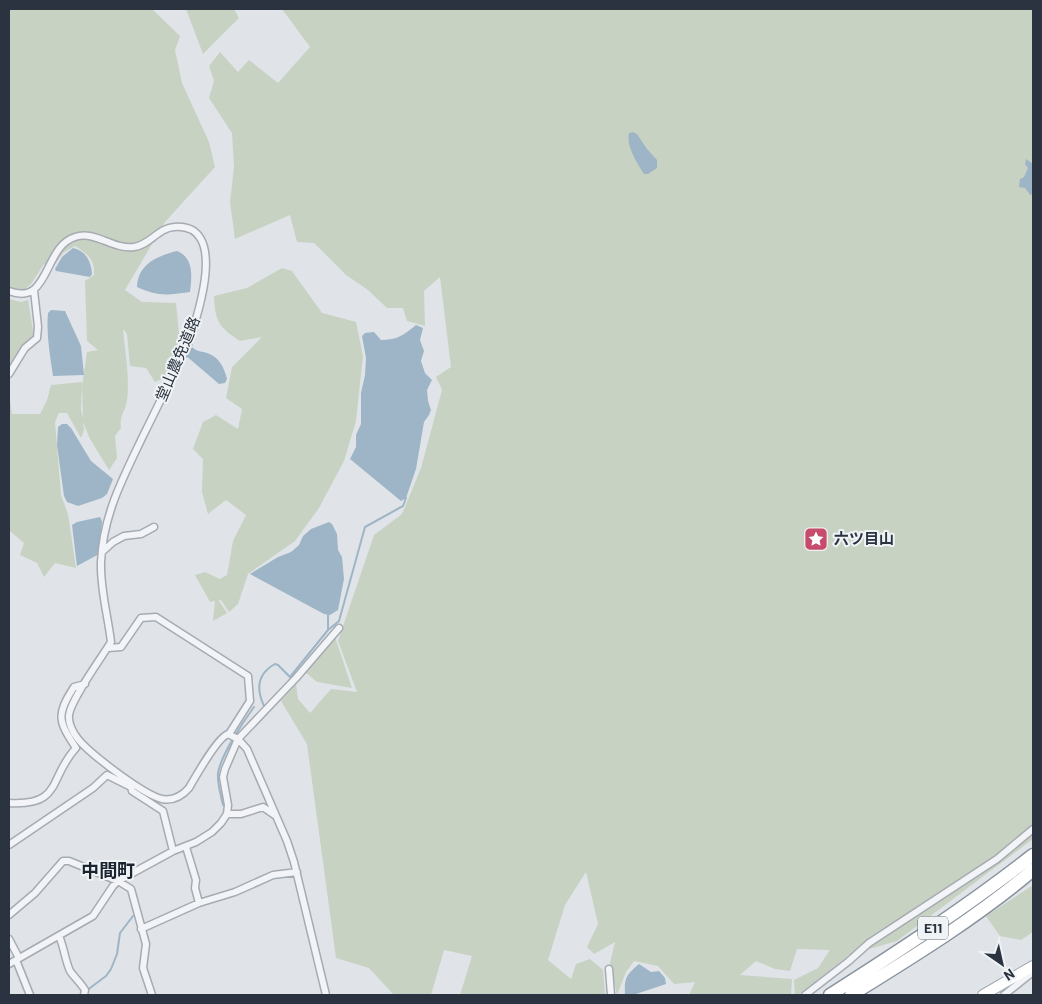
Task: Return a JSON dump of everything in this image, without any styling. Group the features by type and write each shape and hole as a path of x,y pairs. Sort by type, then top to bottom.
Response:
{"highway":[{"name":"E11","path":"830,995 941,923 991,888 1033,855"},
{"name":"E11","path":"851,995 945,937 998,899 1033,870"}],"main road":[{"path":"983,995 1033,966"}],"street":[{"name":"堂山農免道路","path":"34,290 42,279 54,253 66,241 74,237 90,236 120,246 135,247 144,245 166,229 175,227 191,230 202,240 204,246 206,257 204,282 195,325 187,347 113,501 108,516 102,552 102,581 110,645"},
{"path":"9,292 28,294 34,290 38,327 37,338 25,348 9,374"},
{"path":"102,552 113,542 124,536 141,534 154,526"},
{"path":"9,964 93,916 118,881 212,832 227,814 228,805 223,777 234,736 250,701 248,676 156,617 141,618 121,647 110,645 72,706 69,715 71,728 79,740 132,785"},
{"path":"234,736 296,678 339,628"},
{"path":"9,803 24,804 46,797 49,793 57,780 66,758 76,748 64,730 62,706 74,687 85,684"},
{"path":"9,845 93,788 107,775 162,799 177,798 189,788 224,735 234,736 247,749 287,841 297,872 326,995"},
{"path":"132,785 132,791 164,811 173,851"},
{"path":"227,814 241,814 264,807 276,816"},
{"path":"805,995 869,944 997,859 1033,829"},
{"path":"186,847 196,880 195,888 199,903"},
{"path":"9,915 35,893 64,861 69,860 118,881 131,889 146,944 143,968 152,995"},
{"path":"141,929 199,903 235,892 273,875 297,872"},
{"path":"59,936 72,973 80,981 85,992"},
{"path":"9,939 30,995"},
{"path":"608,969 611,995"},
{"path":"1004,995 1033,972"}],"green space":[{"path":"9,9 152,9 180,36 175,50 182,83 209,142 215,167 165,222 125,290 142,302 176,303 180,344 166,377 155,382 146,368 130,366 127,334 123,329 128,392 121,417 121,428 115,436 117,458 109,470 90,439 83,422 84,430 81,438 67,413 59,413 55,422 61,495 68,514 76,568 55,563 44,577 37,563 20,555 24,543 9,532 9,393 12,414 40,414 47,400 51,385 82,382 81,410 83,418 82,386 87,352 98,350 87,341 85,281 94,275 94,270 90,258 75,246 63,253 53,267 44,264 31,284 21,292 9,288"},
{"path":"186,9 234,9 239,18 203,54"},
{"path":"282,9 1033,9 1033,839 897,941 849,955 798,995 795,995 794,980 818,968 830,950 797,949 790,971 775,969 756,961 740,975 792,979 791,995 689,995 695,982 674,984 658,966 634,961 626,972 617,995 610,963 615,942 594,954 587,947 598,924 586,872 565,905 548,960 571,979 576,964 590,959 603,970 605,995 460,995 472,956 444,950 431,995 394,995 369,968 336,958 307,744 281,701 296,684 298,699 310,713 331,689 357,692 338,641 374,535 402,514 421,468 442,390 436,377 451,367 440,277 424,291 425,326 407,321 403,308 387,308 368,290 346,275 314,243 297,242 290,215 235,239 230,202 234,167 232,133 209,98 214,81 209,66 220,52 238,72 249,60 278,83 310,47"},
{"path":"282,268 292,271 322,313 356,322 363,356 356,421 344,461 319,508 295,541 248,574 238,604 229,612 221,600 217,601 219,601 227,613 213,621 215,601 210,602 195,575 205,572 220,579 227,575 233,541 246,515 226,500 208,514 202,492 203,459 193,449 203,422 216,415 238,429 242,409 226,398 232,367 262,337 240,341 227,332 217,318 214,296 247,288"},
{"path":"9,299 21,302 28,300 34,337 9,370"},
{"path":"335,637 352,688 317,682 305,672"},
{"path":"1033,885 1033,932 1021,940 1000,936 986,916"}],"water":[{"path":"629,133 637,134 657,160 657,168 648,174 644,174 635,160 631,149 628,138"},
{"path":"1026,159 1033,164 1033,194 1030,195 1025,188 1019,187 1020,179 1024,177 1028,168 1025,164"},
{"path":"73,248 78,249 87,257 92,274 90,277 56,271 55,269 62,257"},
{"path":"177,251 183,254 191,268 190,292 163,294 137,287 141,272 150,262"},
{"path":"51,310 65,311 81,346 84,375 53,376 48,329 48,313"},
{"path":"416,325 423,328 420,340 424,351 421,361 425,373 432,380 427,390 431,410 424,422 416,469 406,498 401,501 350,459 356,447 356,435 361,424 361,393 366,358 362,336 365,333 374,332 381,340 392,339 404,334"},
{"path":"192,347 218,360 226,375 225,383 219,384 185,355"},
{"path":"62,424 67,424 71,428 91,461 113,479 107,494 102,498 78,506 67,502 64,496 57,445 58,427"},
{"path":"100,517 102,521 99,554 77,566 72,525 77,522"},
{"path":"329,522 337,534 338,550 342,557 344,579 338,610 330,615 324,614 250,574 278,557 291,552 311,529"},
{"path":"639,964 651,972 659,971 665,978 666,984 633,995 625,995 627,977"}],"waterway":[{"path":"264,706 259,688 265,672 275,664 290,677 328,630 339,621 365,527 403,506 406,498"},
{"path":"328,615 328,630"},
{"path":"223,805 218,781 220,766 233,739 254,707"},
{"path":"86,991 106,976 111,969 117,954 120,933 133,916"}],"place":[{"name":"六ツ目山","path":"816,539"}],"district":[{"name":"中間町","path":"108,871"}]}
